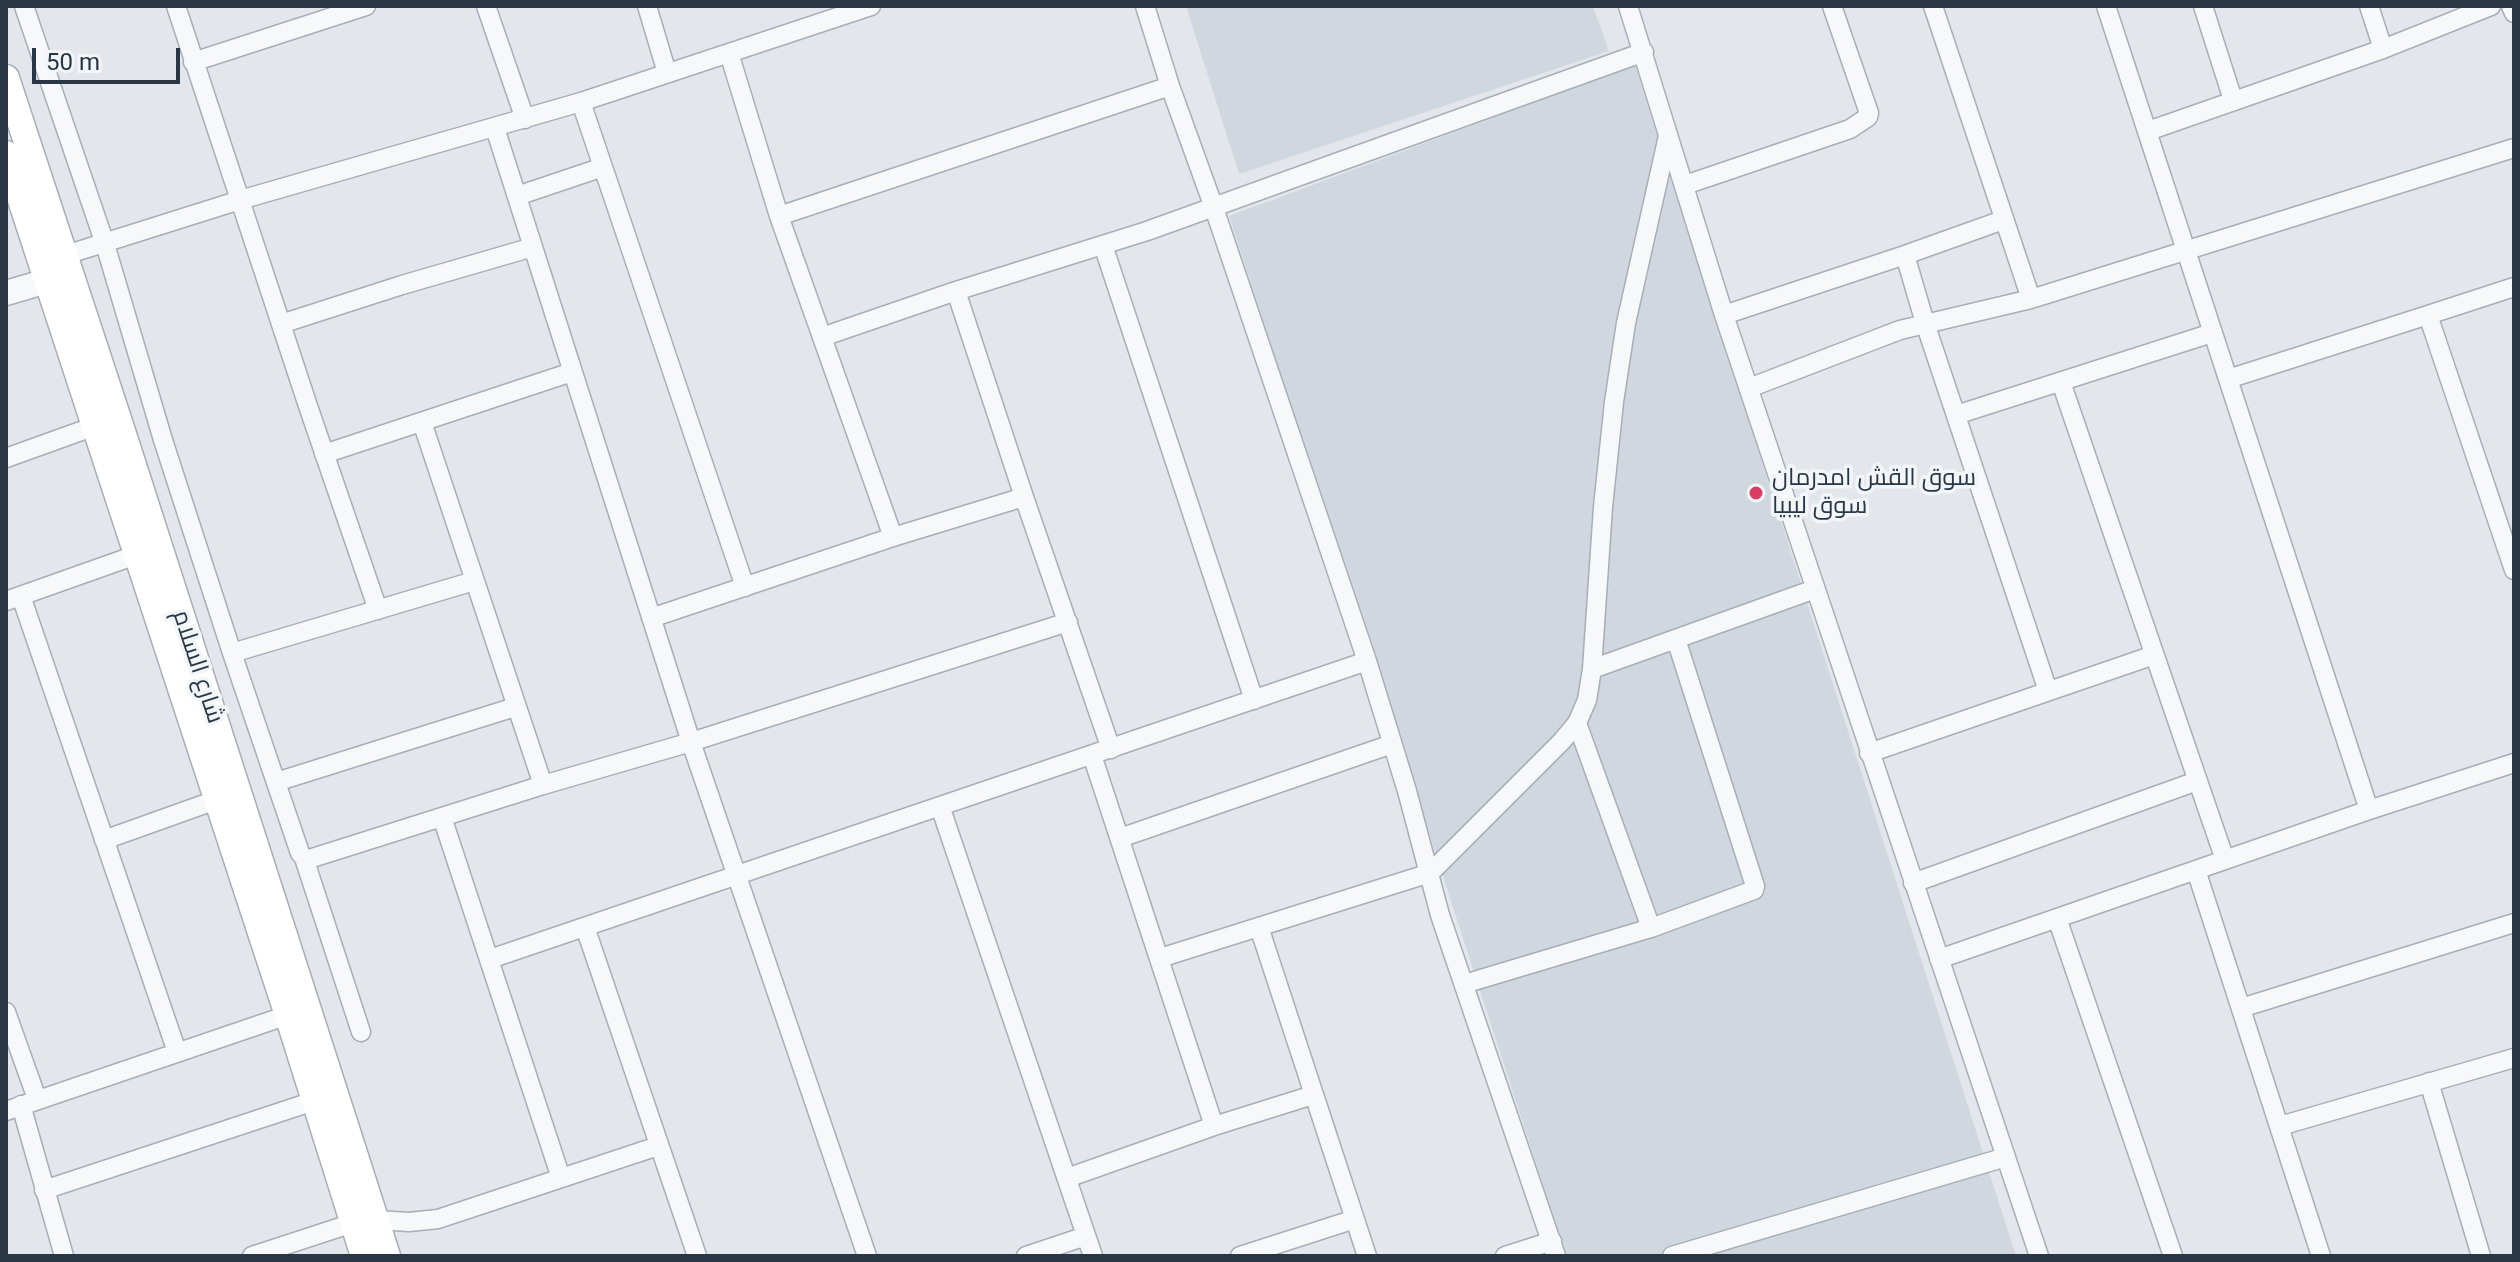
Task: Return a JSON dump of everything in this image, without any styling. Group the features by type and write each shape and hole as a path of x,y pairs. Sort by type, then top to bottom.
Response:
{"main road":[{"name":"شارع السلام","path":"6,78 95,426 136,555 314,1101 364,1222 387,1256"},
{"name":"شارع السلام","path":"6,154 56,268 364,1222 364,1256"}],"street":[{"path":"24,6 105,244 163,440 232,653 361,1032"},
{"path":"176,6 378,610"},
{"path":"193,62 366,6"},
{"path":"486,6 525,119"},
{"path":"647,6 667,73"},
{"path":"6,293 105,244 240,200 581,102 871,6"},
{"path":"1145,6 1367,661 1440,915 1554,1249 1505,1256"},
{"path":"1628,6 1724,315 2039,1256"},
{"path":"1685,185 1850,129 1868,117 1832,6"},
{"path":"1933,6 2031,299"},
{"path":"2106,6 2369,810"},
{"path":"2203,6 2233,100"},
{"path":"2369,6 2383,49"},
{"path":"2148,131 2383,49 2491,6"},
{"path":"2511,6 2514,13"},
{"path":"822,337 1103,245 1644,52"},
{"path":"729,53 779,216 893,537"},
{"path":"779,216 1170,86"},
{"path":"581,102 745,587"},
{"path":"495,128 735,876 867,1256"},
{"path":"1160,958 1430,873 1577,723 1587,700 1592,669 1614,402 1637,269 1669,133"},
{"path":"1749,388 1889,334 2031,299 2514,148"},
{"path":"517,196 603,167"},
{"path":"1724,315 2003,220"},
{"path":"1103,245 1254,700"},
{"path":"281,324 533,247"},
{"path":"1905,255 2048,691"},
{"path":"2228,379 2514,287"},
{"path":"956,291 1111,749"},
{"path":"2428,315 2514,570"},
{"path":"1956,415 2212,333"},
{"path":"324,454 572,372"},
{"path":"2061,382 2225,860"},
{"path":"422,422 543,785"},
{"path":"6,458 95,426"},
{"path":"651,618 1024,497"},
{"path":"136,555 14,599 104,840 177,1052"},
{"path":"232,653 474,581"},
{"path":"1592,669 1815,589"},
{"path":"304,858 691,742 1068,622"},
{"path":"1464,984 1651,928 1751,893 1755,886 1676,639"},
{"path":"1869,753 2154,655"},
{"path":"490,959 1367,661"},
{"path":"276,782 515,707"},
{"path":"1577,723 1651,928"},
{"path":"1120,838 1392,744"},
{"path":"1092,755 1214,1126"},
{"path":"1939,959 2514,763"},
{"path":"1913,883 2197,781"},
{"path":"104,840 216,800"},
{"path":"940,806 1093,1256"},
{"path":"442,817 561,1178"},
{"path":"2196,870 2321,1256"},
{"path":"2057,918 2173,1256"},
{"path":"2241,1008 2514,923"},
{"path":"585,927 697,1256"},
{"path":"1259,927 1367,1256"},
{"path":"6,1012 21,1105 64,1256"},
{"path":"21,1105 288,1015"},
{"path":"2280,1126 2514,1058"},
{"path":"2429,1082 2481,1256"},
{"path":"1067,1178 1313,1095"},
{"path":"44,1190 314,1101"},
{"path":"252,1256 364,1222 438,1219 658,1146"},
{"path":"1672,1256 2006,1157"},
{"path":"1251,1254 1355,1219"},
{"path":"1026,1256 1086,1236"}],"shaded area":[{"path":"1186,6 1593,6 1609,51 1239,174"},
{"path":"1635,65 2016,1256 1566,1256 1229,216"}],"place":[{"name":"سوق القش امدرمان سوق ليبيا","path":"1756,493"}]}
